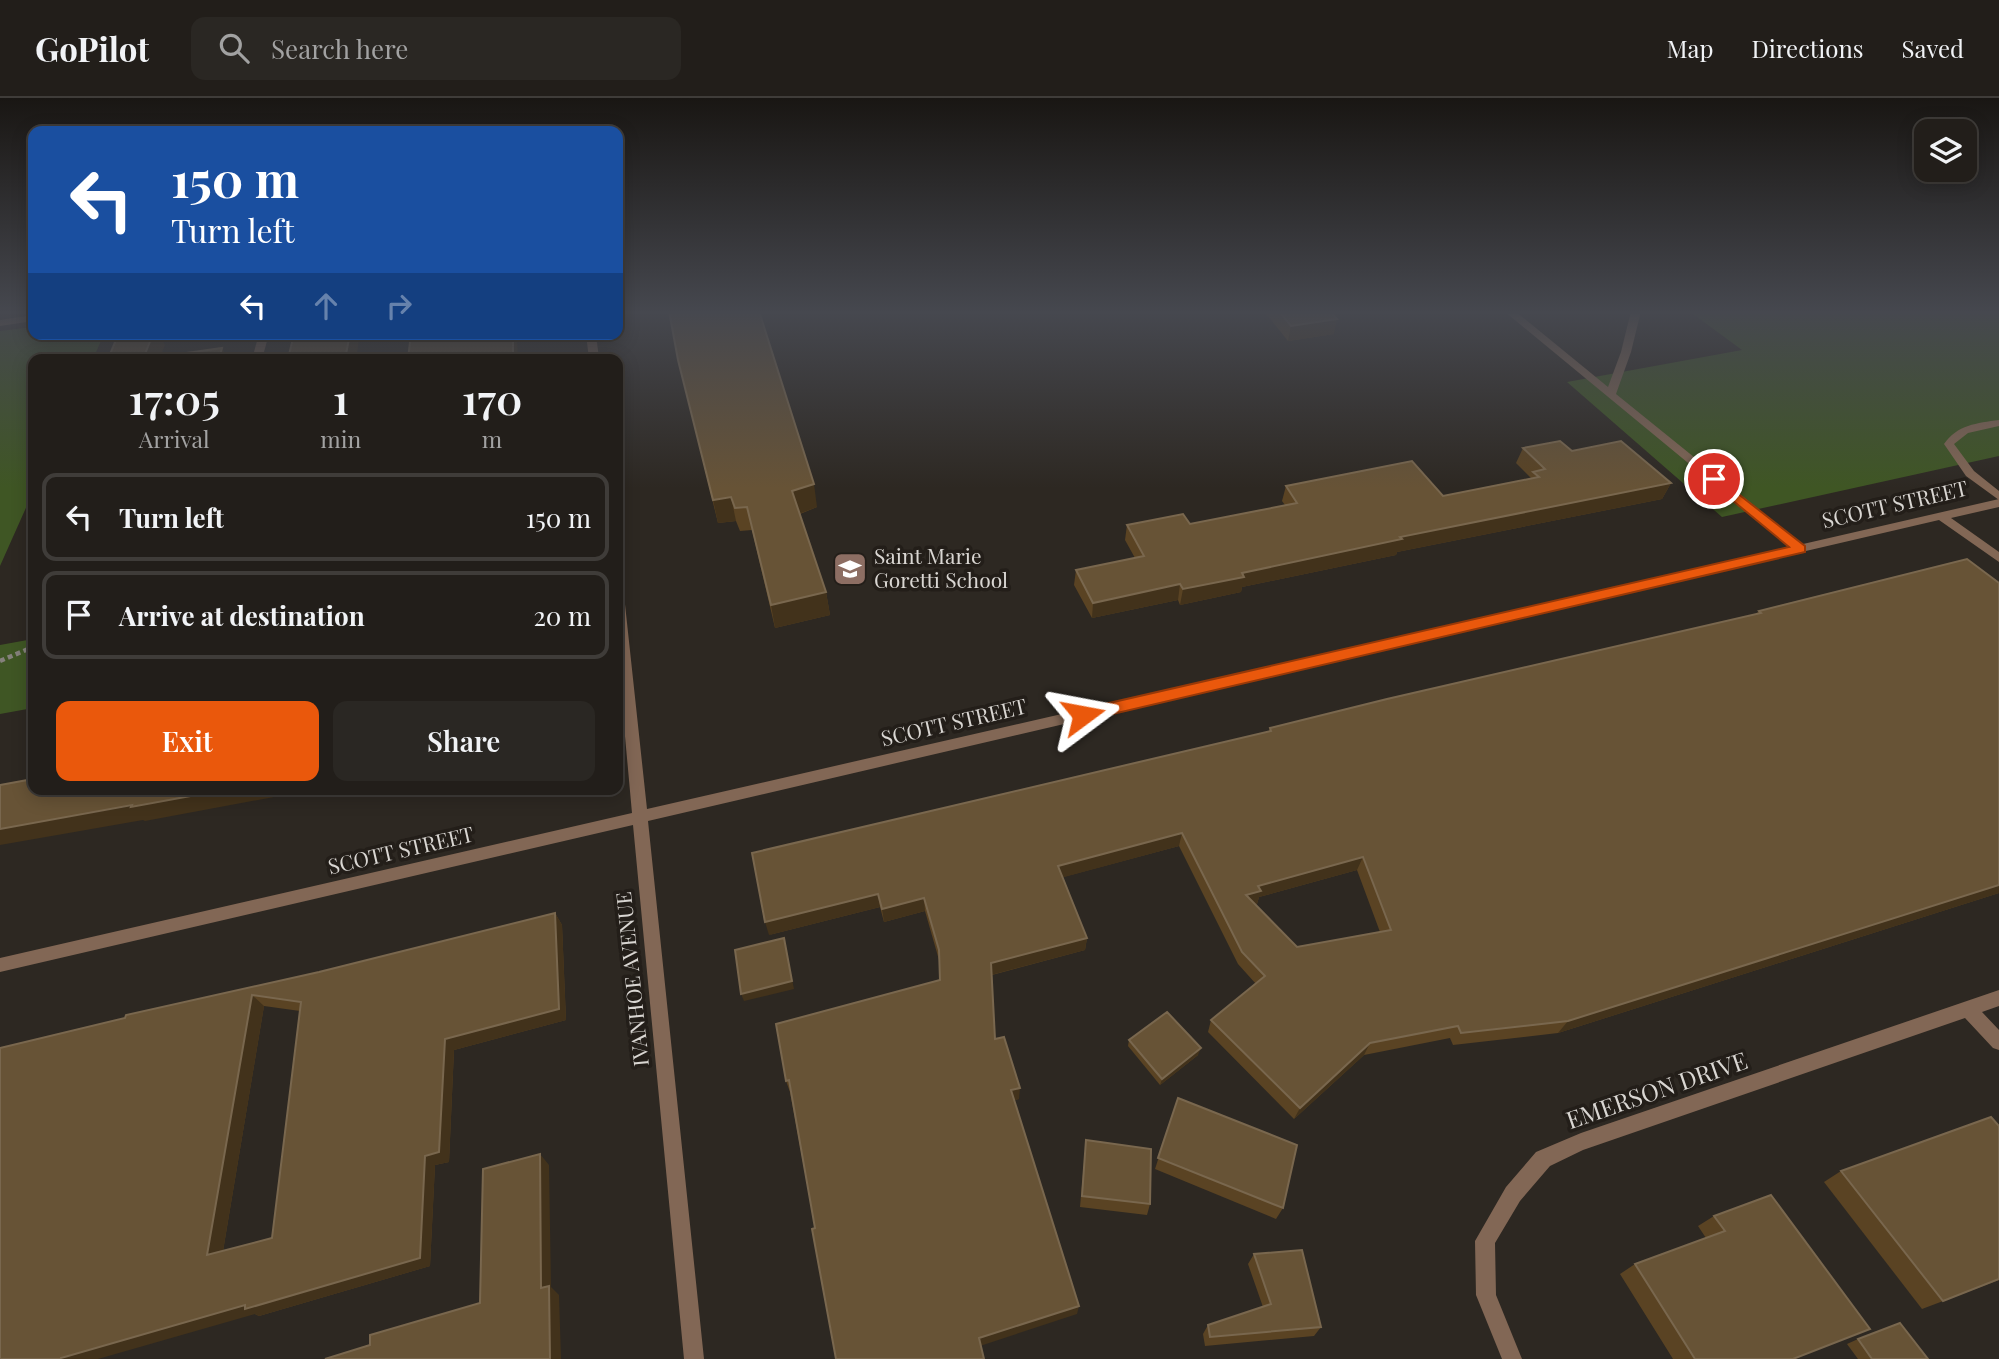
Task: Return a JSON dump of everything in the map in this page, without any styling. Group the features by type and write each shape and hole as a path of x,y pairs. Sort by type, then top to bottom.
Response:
{"street":[{"path":"1581,370 1800,549"},
{"path":"1611,394 1620,370"},
{"path":"1999,423 1969,428 1954,436 1949,443 1958,461 1972,477 1999,496"},
{"name":"SCOTT STREET","path":"0,965 1999,503"},
{"path":"1941,516 1999,558"},
{"name":"IVANHOE AVENUE","path":"623,645 694,1359"},
{"name":"EMERSON DRIVE","path":"1513,1359 1486,1295 1485,1241 1513,1194 1543,1160 1581,1142 1999,998"},
{"path":"1968,1009 1999,1042"}],"path":[{"path":"0,661 28,649"}],"green space":[{"path":"0,370 28,370 28,503 0,566"},
{"path":"1633,370 1999,370 1999,456 1722,517 1567,382"},
{"path":"28,640 28,709 0,714 0,645"}],"building":[{"path":"680,370 778,370 814,484 792,491 826,592 771,605 747,507 735,508 731,497 713,500"},
{"path":"1560,441 1572,451 1621,441 1671,483 1400,537 1402,539 1242,573 1244,577 1183,589 1180,584 1093,603 1076,570 1144,556 1127,525 1183,514 1190,524 1297,503 1286,486 1412,461 1443,496 1539,477 1533,472 1545,469 1523,448"},
{"path":"1967,559 1999,583 1999,885 1568,1021 1461,1033 1458,1026 1370,1043 1300,1108 1211,1020 1265,976 1242,952 1182,833 1058,866 1087,938 991,963 995,1039 1004,1037 1020,1088 1011,1090 1079,1306 979,1338 984,1359 836,1359 789,1080 786,1081 776,1024 940,980 939,950 924,898 882,909 878,894 765,922 752,853 1271,731 1270,728 1387,699 1761,613 1759,611","holes":["1363,857 1391,930 1297,947 1246,895 1261,891 1258,886"]},
{"path":"28,780 28,795 196,795 0,829 0,785"},
{"path":"555,913 559,1009 445,1039 439,1152 425,1156 420,1258 245,1309 245,1305 61,1359 0,1359 0,1048 125,1018 126,1015 319,972","holes":["252,995 301,1002 272,1238 207,1255"]},
{"path":"784,938 792,981 741,994 735,950"},
{"path":"1167,1012 1201,1048 1162,1079 1129,1040"},
{"path":"1178,1098 1297,1145 1283,1208 1158,1158"},
{"path":"1991,1117 1999,1126 1999,1279 1943,1301 1841,1171"},
{"path":"1086,1140 1151,1149 1150,1204 1082,1196"},
{"path":"540,1154 541,1288 549,1286 550,1359 325,1359 370,1345 370,1335 480,1303 483,1169"},
{"path":"1771,1195 1870,1329 1793,1359 1695,1359 1635,1264 1725,1231 1714,1216"},
{"path":"1302,1250 1321,1327 1210,1337 1208,1325 1271,1304 1254,1254"},
{"path":"1900,1323 1928,1359 1872,1359 1858,1339"}],"place":[{"name":"Saint Marie Goretti School","path":"850,569"}],"route":[{"path":"1083,715 1800,549 1714,479"}]}
